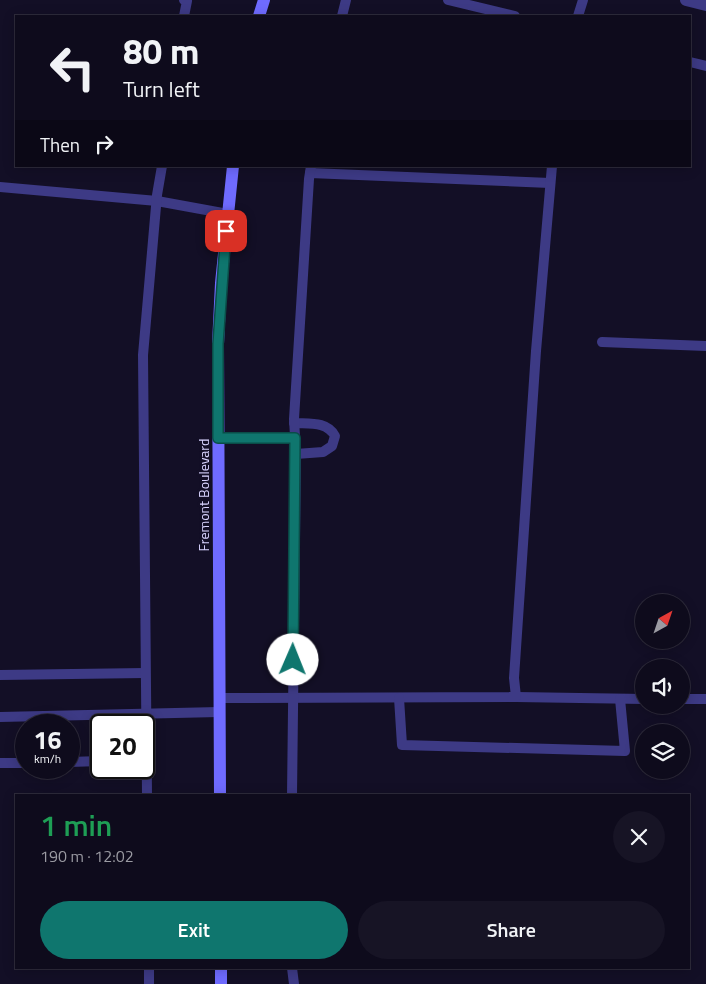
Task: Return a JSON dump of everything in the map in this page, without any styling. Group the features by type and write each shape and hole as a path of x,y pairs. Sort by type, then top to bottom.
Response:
{"main road":[{"path":"260,15 264,0"},
{"name":"Fremont Boulevard","path":"220,794 218,344 221,283 233,167"},
{"path":"221,969 221,984"}],"street":[{"path":"686,0 706,5"}],"lane":[{"path":"184,0 187,1 184,15"},
{"path":"342,15 346,0"},
{"path":"448,0 511,15"},
{"path":"578,15 583,0"},
{"path":"691,62 706,66"},
{"path":"146,714 143,355 162,167"},
{"path":"516,698 514,678 536,351 552,167"},
{"path":"292,794 296,454 294,423 310,170 550,183"},
{"path":"0,187 157,201 228,214"},
{"path":"602,342 706,346"},
{"path":"294,423 325,426 332,430 334,436 332,446 323,452 296,454"},
{"path":"218,438 295,438"},
{"path":"0,675 145,673"},
{"path":"219,698 635,699"},
{"path":"399,698 402,745 625,751 620,699"},
{"path":"690,699 706,699"},
{"path":"155,715 219,712"},
{"path":"0,717 90,716"},
{"path":"0,763 15,763"},
{"path":"146,779 147,794"},
{"path":"149,969 149,984"},
{"path":"292,969 294,984"}],"route":[{"path":"226,231 218,344 218,438 295,438 293,660"}]}
